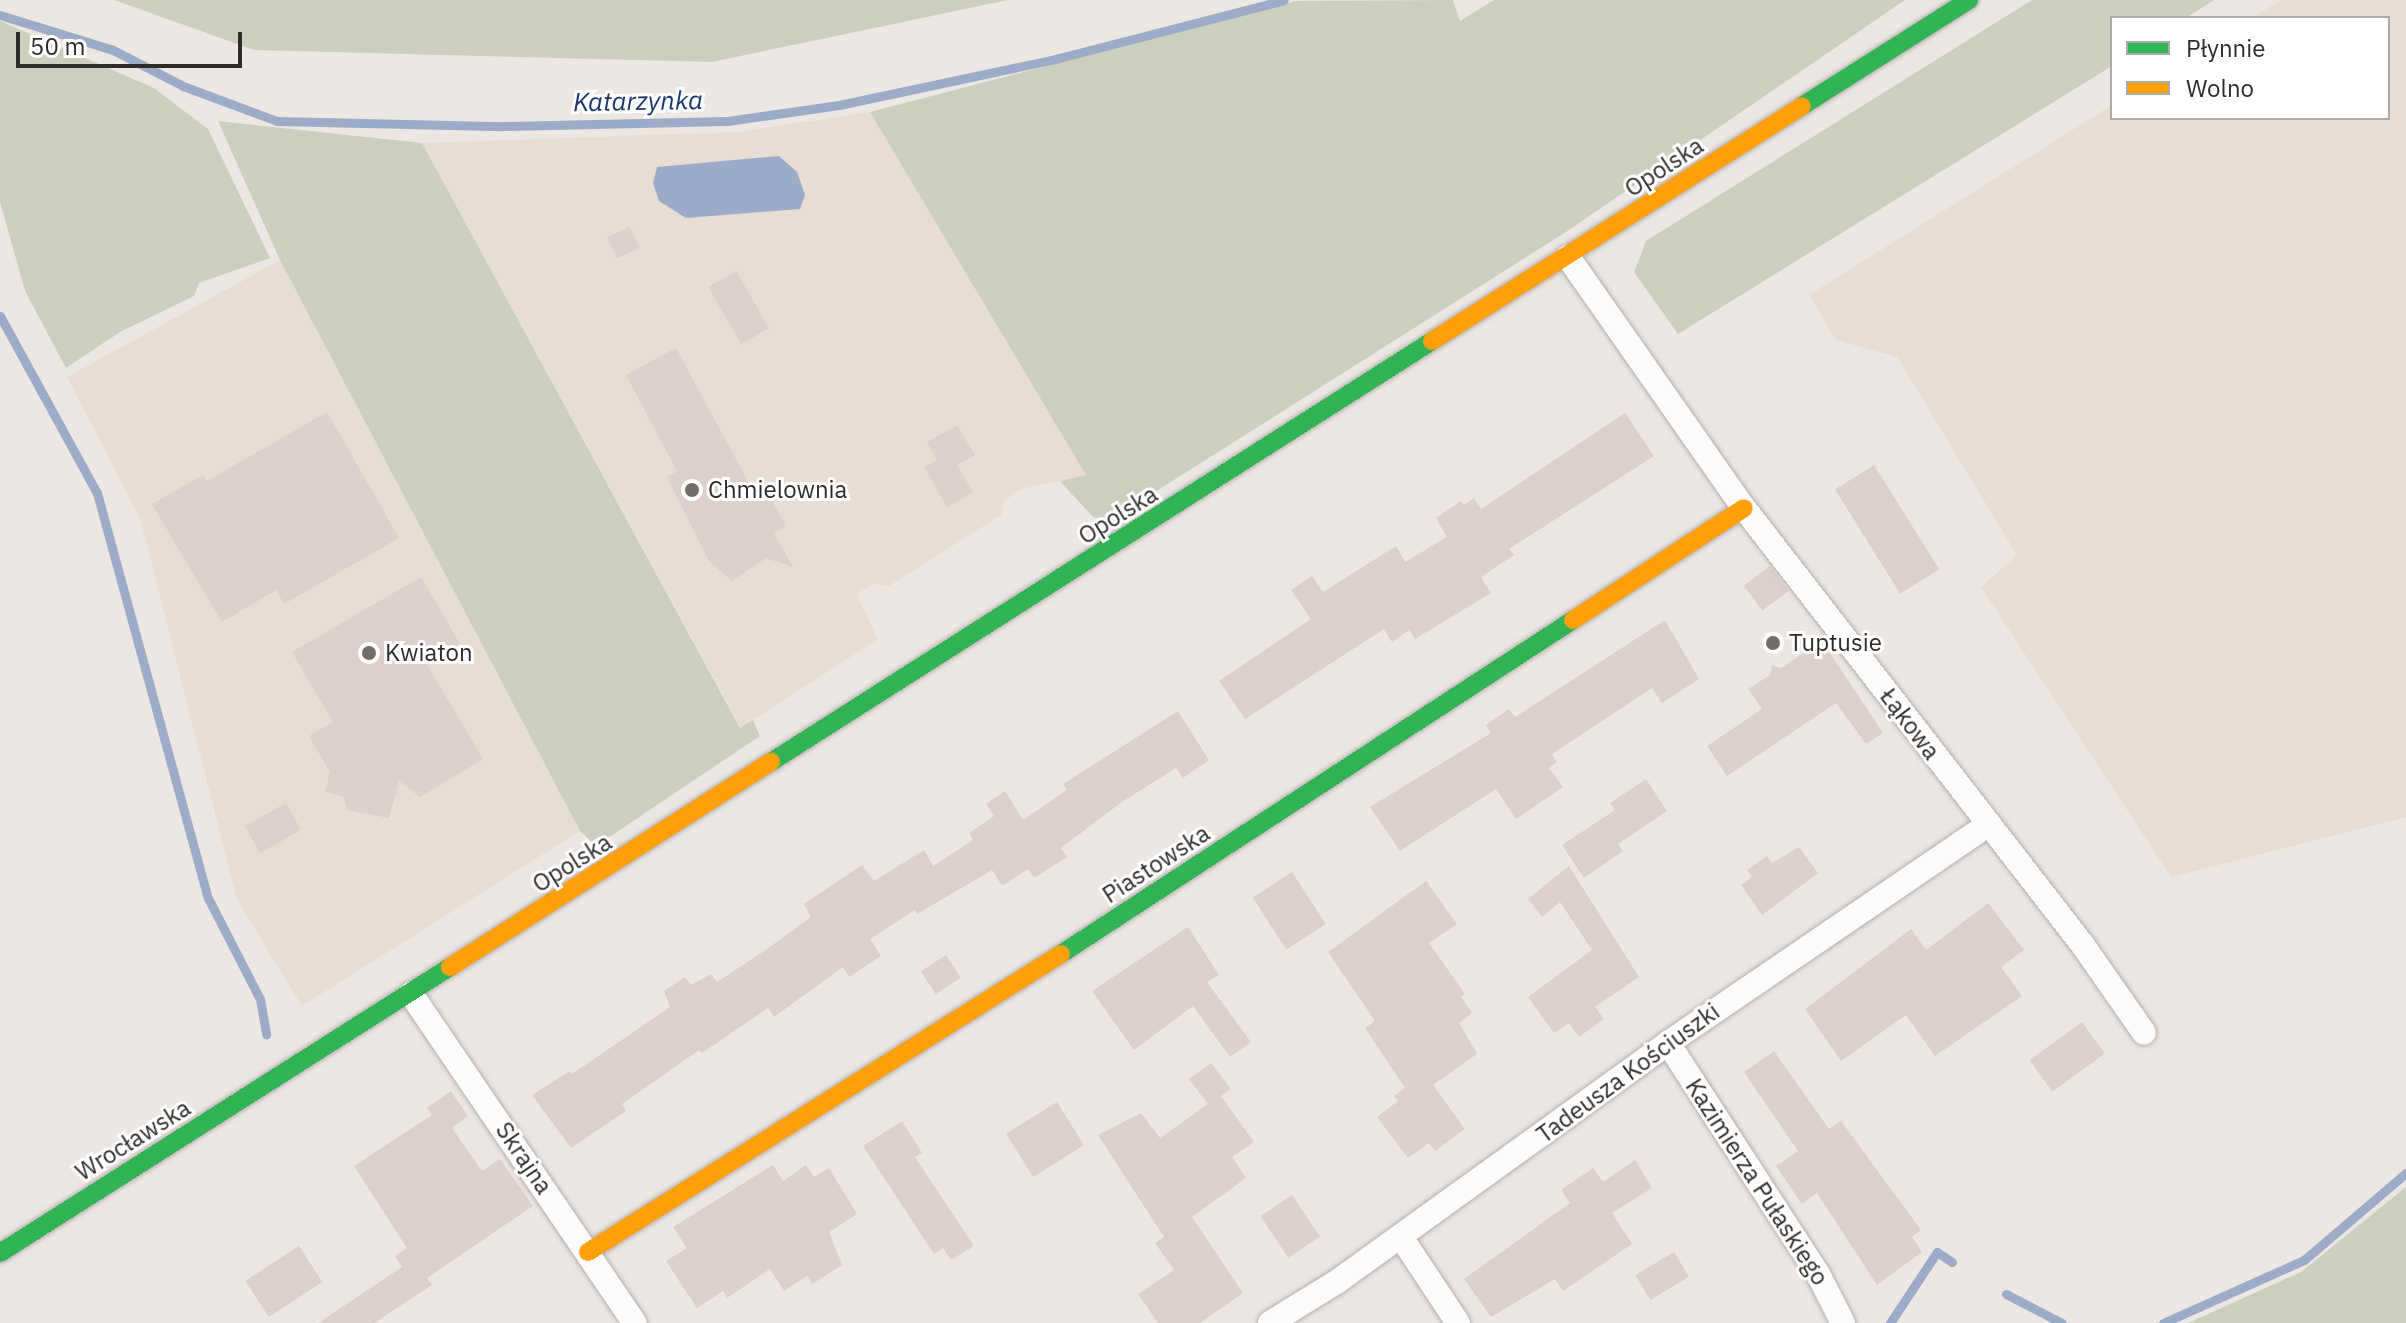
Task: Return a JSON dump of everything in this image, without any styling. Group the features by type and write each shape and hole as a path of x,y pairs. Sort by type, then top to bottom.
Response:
{"main road":[{"name":"Opolska","path":"292,1069 1969,0"},
{"name":"Piastowska","path":"588,1252 903,1058 1744,508"},
{"name":"Wrocławska","path":"0,1253 292,1069"}],"street":[{"name":"Łąkowa","path":"1568,257 1744,508 2144,1033"},
{"name":"Tadeusza Kościuszki","path":"1270,1323 1401,1237 1668,1043 1987,825"},
{"name":"Skrajna","path":"411,994 635,1323"},
{"name":"Kazimierza Pułaskiego","path":"1668,1043 1818,1274 1843,1323"},
{"path":"1401,1237 1458,1323"}],"shaded area":[{"path":"2281,0 2406,0 2406,817 2171,877 1981,587 2017,555 1897,357 1836,340 1809,295 2110,106 2110,120 2390,120 2390,16 2255,16"},
{"path":"870,112 1087,475 1021,489 1004,501 1001,515 889,586 873,584 856,594 878,639 741,728 422,143 738,132"},
{"path":"280,260 580,831 302,1006 237,900 140,518 67,377"}],"green space":[{"path":"114,0 1008,0 712,62 254,50"},
{"path":"1453,0 1460,21 1494,0 1905,0 1566,232 1109,521 1093,517 1060,481 1086,475 870,112 1296,1"},
{"path":"2032,0 2214,0 2189,16 2110,16 2110,67 1678,334 1634,272 1646,241"},
{"path":"0,21 154,88 208,129 270,258 199,283 194,296 120,332 66,368 25,291 0,202"},
{"path":"218,121 422,143 740,728 753,720 760,736 596,846 580,831 280,260"},
{"path":"2406,1187 2406,1323 2188,1323 2301,1272"}],"water":[{"path":"779,156 797,172 805,195 800,209 686,218 659,201 653,183 657,167"}],"building":[{"path":"630,227 640,248 617,258 607,238"},
{"path":"736,271 769,328 741,344 708,287"},
{"path":"676,348 758,500 768,494 786,526 774,533 793,567 766,558 732,581 709,561 667,477 677,471 626,375"},
{"path":"327,412 399,538 284,604 276,590 222,622 152,504 203,475 207,481"},
{"path":"1625,413 1654,456 1509,549 1514,555 1481,577 1491,593 1415,639 1409,630 1392,642 1384,629 1245,719 1219,681 1311,619 1291,590 1312,576 1323,592 1396,546 1405,562 1447,537 1436,518 1461,501 1464,505 1474,498 1481,509"},
{"path":"957,425 975,455 957,465 973,492 947,507 924,467 937,460 927,442"},
{"path":"1874,465 1939,569 1900,594 1835,489"},
{"path":"1770,566 1789,591 1762,611 1744,586"},
{"path":"421,577 460,644 426,663 483,759 420,797 399,781 389,818 347,810 344,797 325,792 330,772 309,736 333,722 292,652"},
{"path":"1665,620 1699,679 1662,703 1652,688 1552,754 1557,762 1549,768 1563,787 1516,819 1496,789 1400,851 1370,807 1491,733 1486,725 1509,709 1515,717"},
{"path":"1822,641 1883,733 1866,744 1836,703 1727,776 1707,746 1762,709 1748,689 1770,675 1772,665 1781,668"},
{"path":"1178,711 1209,760 1183,778 1176,768 1122,802 1061,848 1067,857 1034,878 1028,869 1002,886 992,870 917,914 915,910 870,939 881,956 849,977 843,967 774,1017 768,1008 702,1053 699,1050 622,1104 626,1111 571,1148 532,1095 570,1071 572,1074 670,1007 664,991 685,977 691,985 711,974 717,982 767,949 811,917 804,904 862,865 874,881 924,850 933,866 973,840 969,833 994,816 986,804 1005,791 1023,820 1067,790 1063,784"},
{"path":"1646,779 1667,811 1618,844 1623,851 1584,878 1562,845 1615,810 1610,803"},
{"path":"286,803 301,830 260,853 245,826"},
{"path":"1799,847 1818,873 1762,915 1741,885 1752,877 1747,870 1767,856 1772,863"},
{"path":"1569,866 1639,977 1595,1007 1604,1019 1579,1037 1569,1023 1554,1033 1528,997 1592,950 1560,902 1542,917 1528,899"},
{"path":"1292,872 1326,924 1286,950 1253,898"},
{"path":"1426,881 1457,924 1429,943 1465,994 1461,997 1472,1013 1459,1023 1477,1054 1433,1085 1465,1129 1435,1151 1429,1143 1408,1158 1377,1117 1398,1101 1394,1096 1405,1088 1365,1028 1375,1021 1328,952"},
{"path":"1988,903 2024,950 2001,967 2022,996 1935,1056 1906,1015 1841,1061 1805,1009 1911,929 1926,950"},
{"path":"1188,927 1219,975 1207,982 1251,1042 1230,1057 1193,1006 1134,1050 1092,991"},
{"path":"946,955 961,978 936,994 921,971"},
{"path":"2082,1022 2105,1054 2052,1092 2029,1060"},
{"path":"1774,1051 1829,1129 1841,1121 1921,1230 1912,1237 1922,1252 1877,1285 1817,1193 1802,1204 1776,1166 1798,1151 1744,1072"},
{"path":"1211,1063 1231,1089 1221,1096 1254,1142 1232,1157 1246,1178 1192,1217 1243,1293 1200,1323 1158,1323 1138,1294 1174,1270 1155,1243 1164,1237 1098,1135 1141,1113 1160,1138 1208,1104 1189,1079"},
{"path":"451,1091 468,1116 452,1128 482,1171 500,1159 533,1206 427,1278 432,1285 374,1323 318,1323 402,1267 395,1256 407,1248 354,1166 432,1115 427,1108"},
{"path":"1057,1102 1084,1145 1033,1177 1006,1134"},
{"path":"902,1121 922,1153 915,1157 974,1246 951,1260 943,1248 934,1254 863,1146"},
{"path":"1635,1160 1652,1188 1612,1213 1632,1244 1563,1291 1555,1279 1491,1317 1464,1279 1570,1203 1561,1190 1593,1168 1603,1182"},
{"path":"773,1165 783,1181 806,1165 814,1177 829,1168 857,1214 829,1232 842,1265 812,1284 807,1276 784,1291 770,1269 727,1298 723,1291 697,1308 666,1261 687,1248 673,1227"},
{"path":"1292,1195 1320,1236 1288,1258 1260,1216"},
{"path":"299,1246 322,1282 269,1317 245,1281"},
{"path":"1674,1252 1689,1277 1650,1300 1635,1275"}],"waterway":[{"name":"Katarzynka","path":"0,15 113,50 183,86 277,121 503,126 727,121 839,105 1055,59 1284,0"},
{"path":"0,316 97,493 208,898 260,999 266,1034"},
{"path":"2163,1323 2304,1260 2406,1173"},
{"path":"1890,1323 1937,1252 1952,1262"},
{"path":"2006,1294 2062,1323"}],"traffic: fast":[{"path":"1802,106 1969,0"},
{"path":"771,762 1432,341"},
{"path":"1061,954 1573,620"},
{"path":"0,1253 450,967"}],"traffic: slow":[{"path":"1432,341 1802,106"},
{"path":"1573,620 1744,508"},
{"path":"450,967 771,762"},
{"path":"588,1252 1061,954"}],"place":[{"name":"Chmielownia","path":"692,490"},
{"name":"Tuptusie","path":"1773,643"},
{"name":"Kwiaton","path":"369,653"}]}
